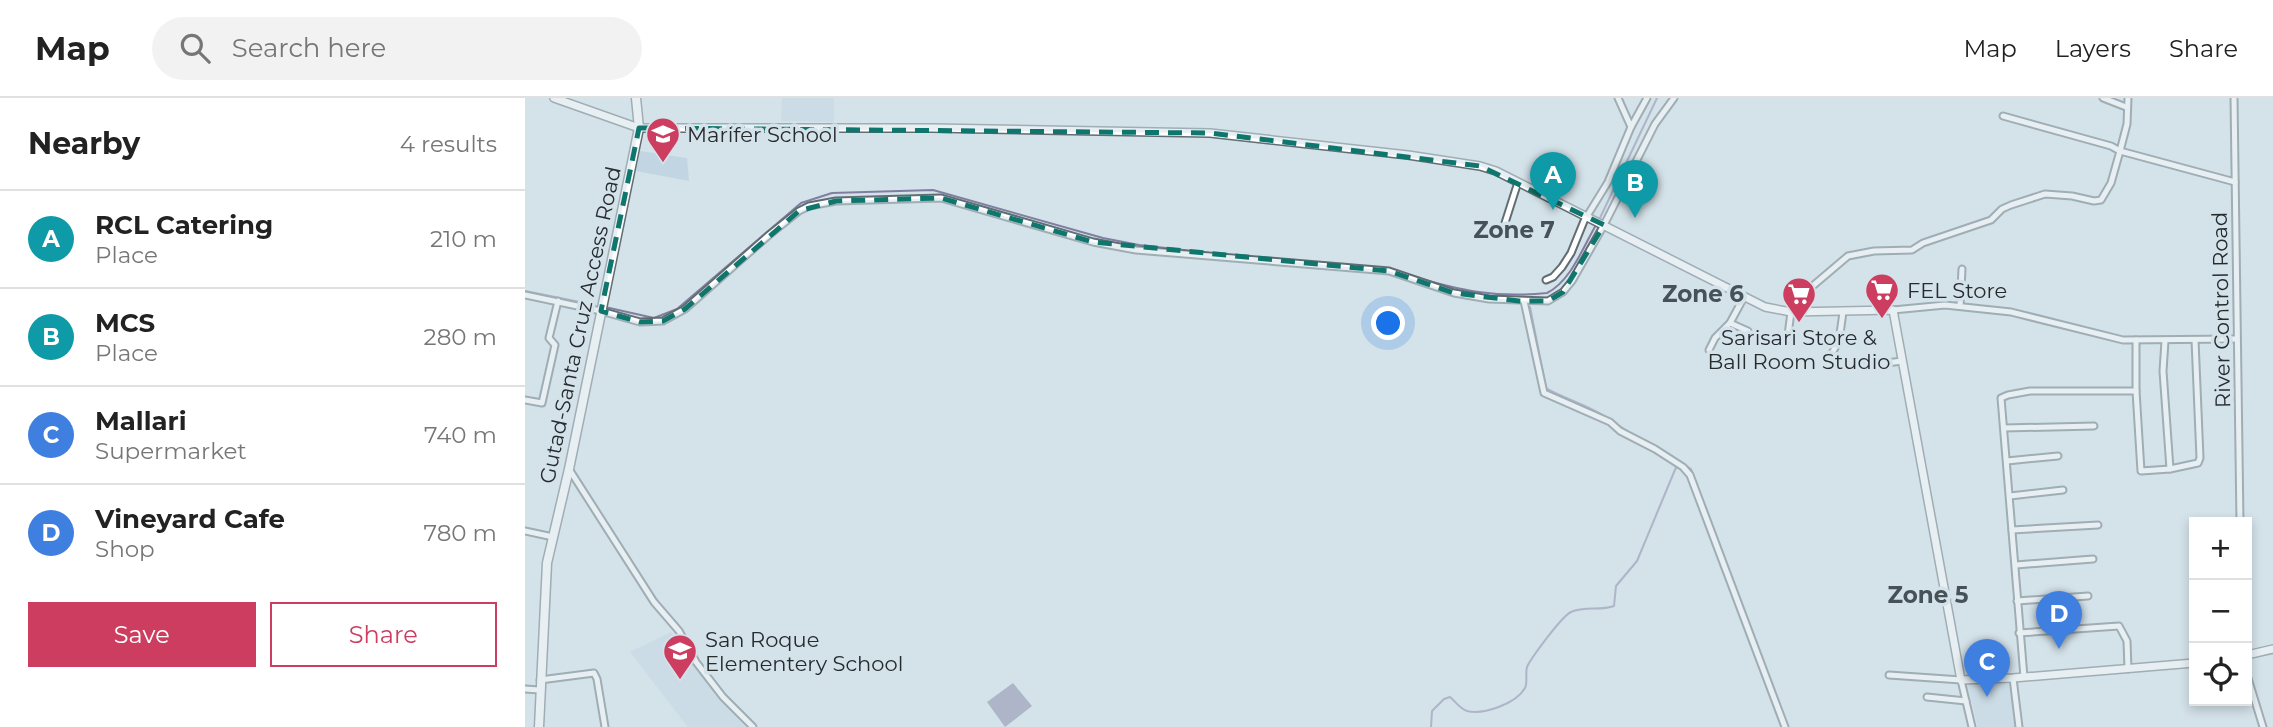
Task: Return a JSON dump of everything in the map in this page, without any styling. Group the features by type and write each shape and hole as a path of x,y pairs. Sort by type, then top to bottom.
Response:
{"main road":[{"name":"Gutad-Santa Cruz Access Road","path":"539,727 545,576 639,128 636,98"}],"street":[{"path":"555,98 639,128 932,128 1209,133 1408,155 1488,169 1765,307 1791,313 1893,310 1945,305 2011,312 2109,338 2156,338 2165,341 2236,339"},
{"path":"1618,98 1631,127"},
{"path":"525,295 601,310 641,322 663,321 685,309 799,211 809,206 836,201 941,198 1114,246 1250,261 1389,271 1454,293 1489,299 1548,301 1563,292 1572,281 1597,221 1608,182 1631,127 1647,98"},
{"path":"1546,280 1562,267 1597,221 1655,124 1674,98"},
{"path":"2103,98 2126,107"},
{"path":"1788,335 1791,313 1802,295 1848,256 1874,251 1912,250 1923,243 1991,220 2002,209 2011,205 2045,194 2101,200 2111,183 2120,151 2127,124 2128,98"},
{"name":"River Control Road","path":"2234,98 2240,517"},
{"path":"2003,116 2235,182"},
{"path":"1504,226 1518,182"},
{"path":"1960,306 1962,269"},
{"path":"1709,350 1715,338 1730,323 1744,297"},
{"path":"525,400 542,402 555,345 549,338 558,301"},
{"path":"1524,301 1544,393 1595,413 1620,431 1683,467 1690,475 1785,727"},
{"path":"1893,310 1972,727"},
{"path":"1828,360 1839,341 1843,312"},
{"path":"1730,323 1748,331"},
{"path":"2136,340 2141,471 2198,463 2196,340"},
{"path":"2165,341 2163,371 2170,469"},
{"path":"1864,366 1902,361"},
{"path":"2024,677 2001,398 2030,391 2136,391"},
{"path":"2004,428 2094,426"},
{"path":"2007,461 2058,456"},
{"path":"569,469 654,602 679,631 696,662 723,697 753,727"},
{"path":"2010,496 2063,490"},
{"path":"2012,530 2098,525"},
{"path":"525,531 553,537"},
{"path":"2016,565 2093,559"},
{"path":"2017,601 2088,596"},
{"path":"2019,633 2119,626 2127,641 2128,669"},
{"path":"2252,653 2273,649"},
{"path":"1889,675 1961,680 2013,678 2189,663"},
{"path":"540,680 594,673 605,727"},
{"path":"2013,678 2019,727"},
{"path":"525,689 539,690"},
{"path":"2252,691 2263,727"},
{"path":"1927,697 1966,701"}],"highlighted area":[{"path":"639,128 1210,133 1480,166 1604,225 1563,292 1548,301 1519,301 1454,293 1389,271 1093,242 941,198 836,201 799,211 685,309 663,321 640,322 601,311"}],"shaded area":[{"path":"782,98 834,98 834,122 781,121"},
{"name":"Marifer School","path":"640,151 687,158 689,181 636,171"},
{"name":"San Roque Elementery School","path":"671,632 745,727 688,727 630,652"},
{"path":"1967,684 2010,684 2016,727 1978,727"}],"water":[{"path":"1013,683 1032,706 1005,727 987,702"}],"waterway":[{"path":"1599,220 1657,98"},
{"path":"605,307 654,318 677,309 801,203 832,193 933,190 1103,238 1219,254"},
{"path":"1412,276 1479,292 1511,295 1547,293 1570,272 1596,225"},
{"path":"525,291 595,305"},
{"path":"1530,307 1546,388 1609,419"},
{"path":"1613,422 1632,434"},
{"path":"1640,438 1657,447"},
{"path":"1662,450 1691,469 1752,631"},
{"path":"1431,727 1432,711 1444,699 1450,697 1462,709 1474,712 1499,707 1514,699 1525,688 1526,670 1530,662 1567,615 1576,610 1614,606 1616,586 1637,561 1677,465"}],"place":[{"name":"Marifer School","path":"663,164"},
{"name":"RCL Catering","path":"1553,210"},
{"name":"MCS","path":"1635,218"},
{"name":"FEL Store","path":"1882,320"},
{"name":"Sarisari Store & Ball Room Studio","path":"1799,324"},
{"name":"Vineyard Cafe","path":"2059,649"},
{"name":"San Roque Elementery School","path":"680,681"},
{"name":"Mallari","path":"1987,697"}],"district":[{"name":"Zone 7","path":"1514,230"},
{"name":"Zone 6","path":"1703,294"},
{"name":"Zone 5","path":"1928,595"}]}
